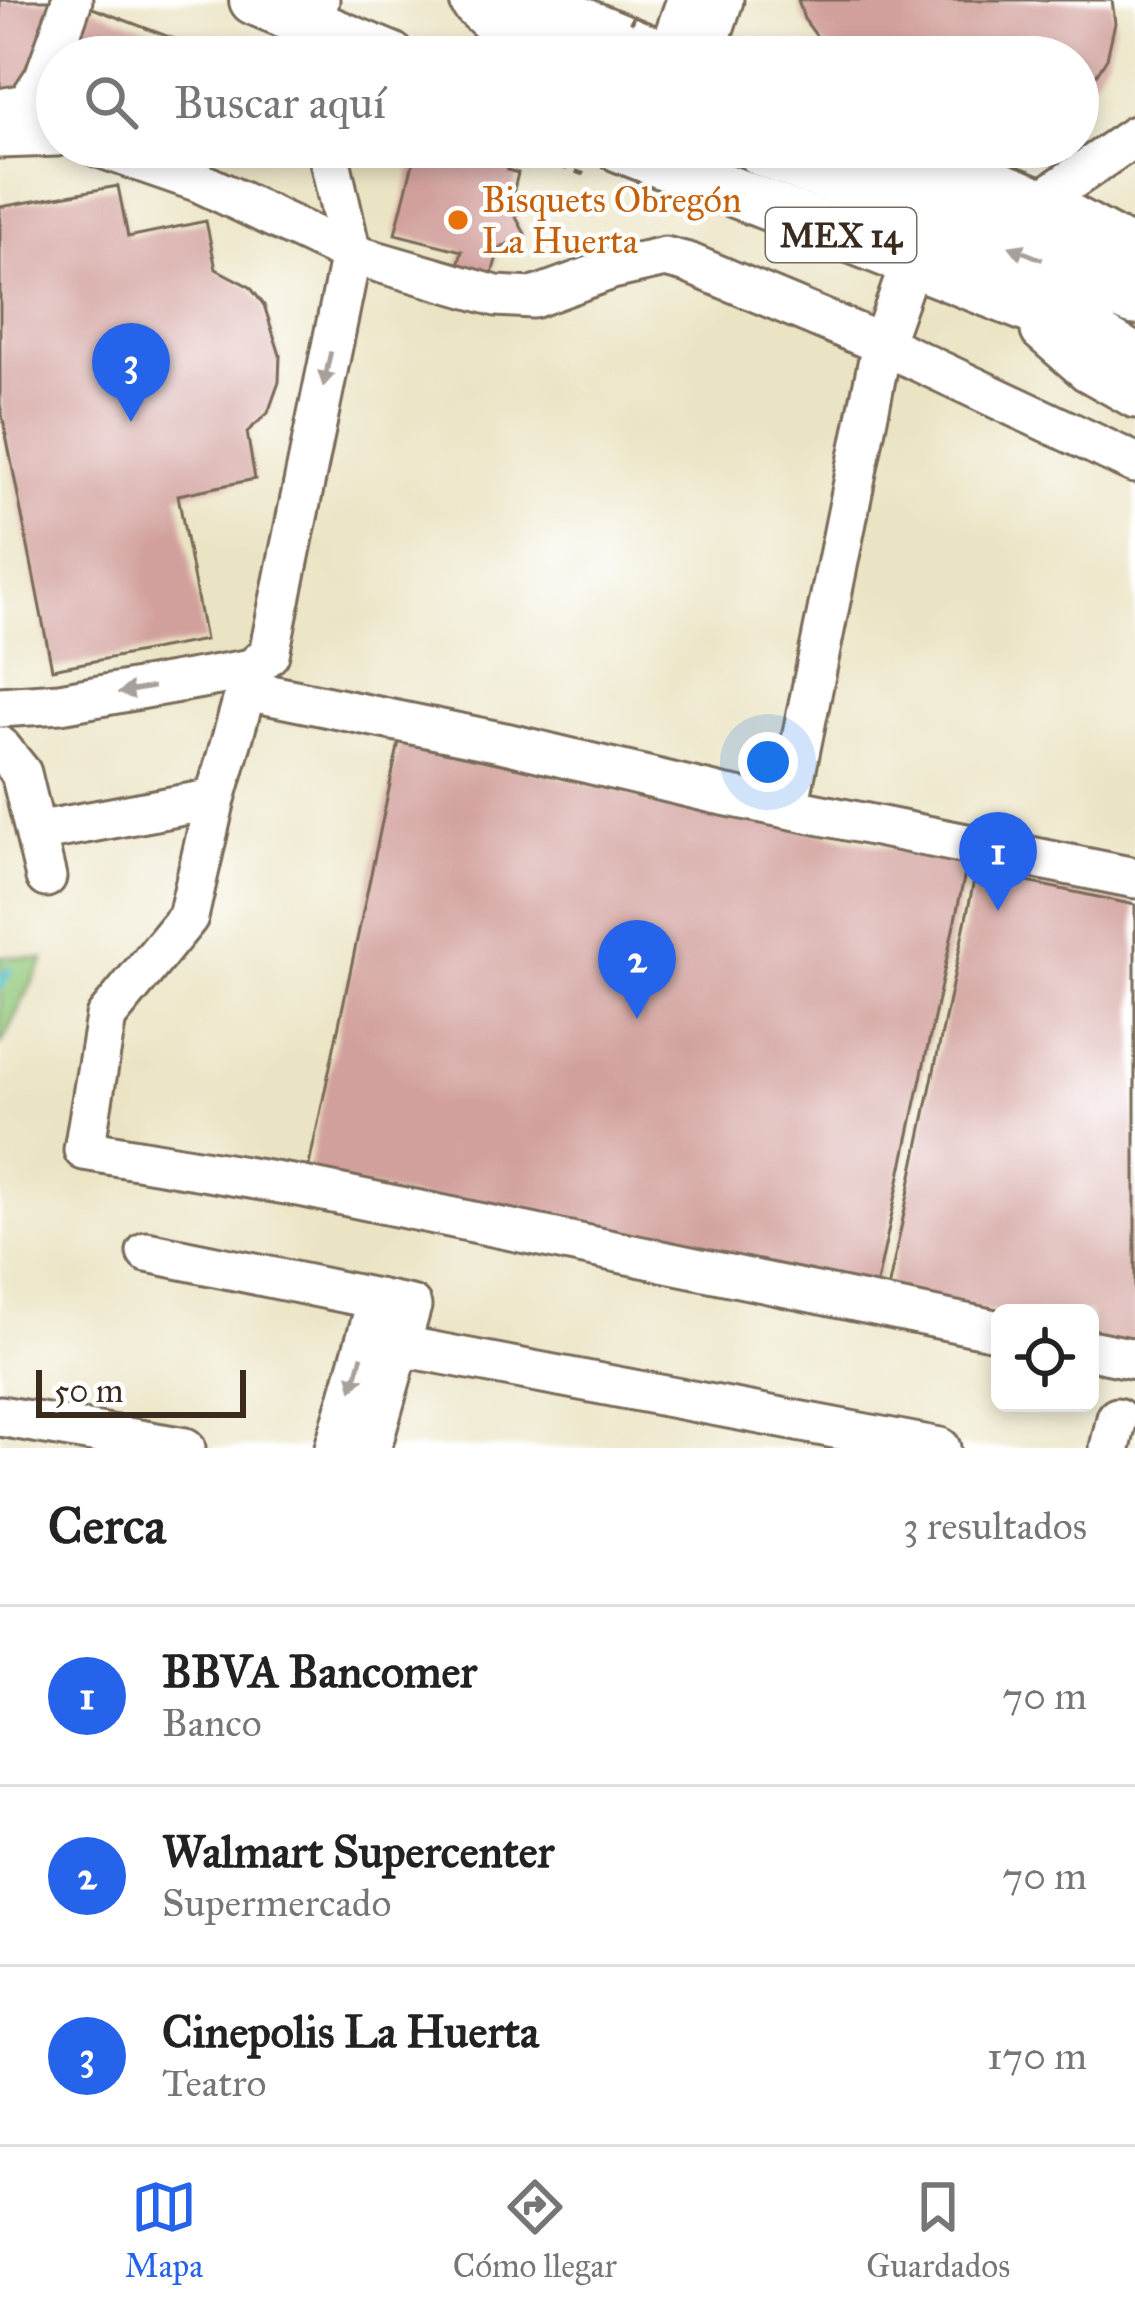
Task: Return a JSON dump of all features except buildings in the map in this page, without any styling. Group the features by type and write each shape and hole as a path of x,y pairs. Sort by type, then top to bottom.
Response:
{"highway":[{"path":"478,0 542,16"},
{"path":"815,168 1135,296"},
{"path":"1064,323 1135,364"}],"main road":[{"path":"254,0 344,36"},
{"path":"542,16 602,36"},
{"name":"MEX 14","path":"622,168 910,262 1135,349"},
{"name":"MEX 14","path":"952,168 1039,202 1116,244"}],"street":[{"path":"60,36 73,0"},
{"path":"674,36 688,0"},
{"path":"711,36 723,0"},
{"path":"0,109 27,104 36,90"},
{"path":"1099,161 1135,136"},
{"path":"0,138 36,137"},
{"path":"158,168 351,254 496,296 533,298 612,268 665,257 746,284 1135,463"},
{"path":"332,168 351,254 269,654 249,680 188,917 106,1017 84,1150 304,1187 991,1329"},
{"path":"1039,202 1088,168"},
{"path":"788,808 882,344 910,262"},
{"path":"1000,296 1087,370 1135,398"},
{"path":"0,707 249,680 788,808 1135,878"},
{"path":"0,748 21,773 46,877"},
{"path":"36,832 215,799"},
{"path":"147,1252 411,1306 371,1448"},
{"path":"335,1448 379,1298"},
{"path":"401,1346 940,1448"},
{"path":"1099,1352 1135,1359"},
{"path":"0,1416 185,1448"}],"path":[{"path":"625,36 633,17"}],"green space":[{"path":"0,956 44,959 0,1046"}],"waterway":[{"path":"0,986 8,971"}],"place":[{"name":"Bisquets Obregón La Huerta","path":"458,220"},
{"name":"Cinepolis La Huerta","path":"131,422"},
{"name":"BBVA Bancomer","path":"998,911"},
{"name":"Walmart Supercenter","path":"637,1019"}]}
